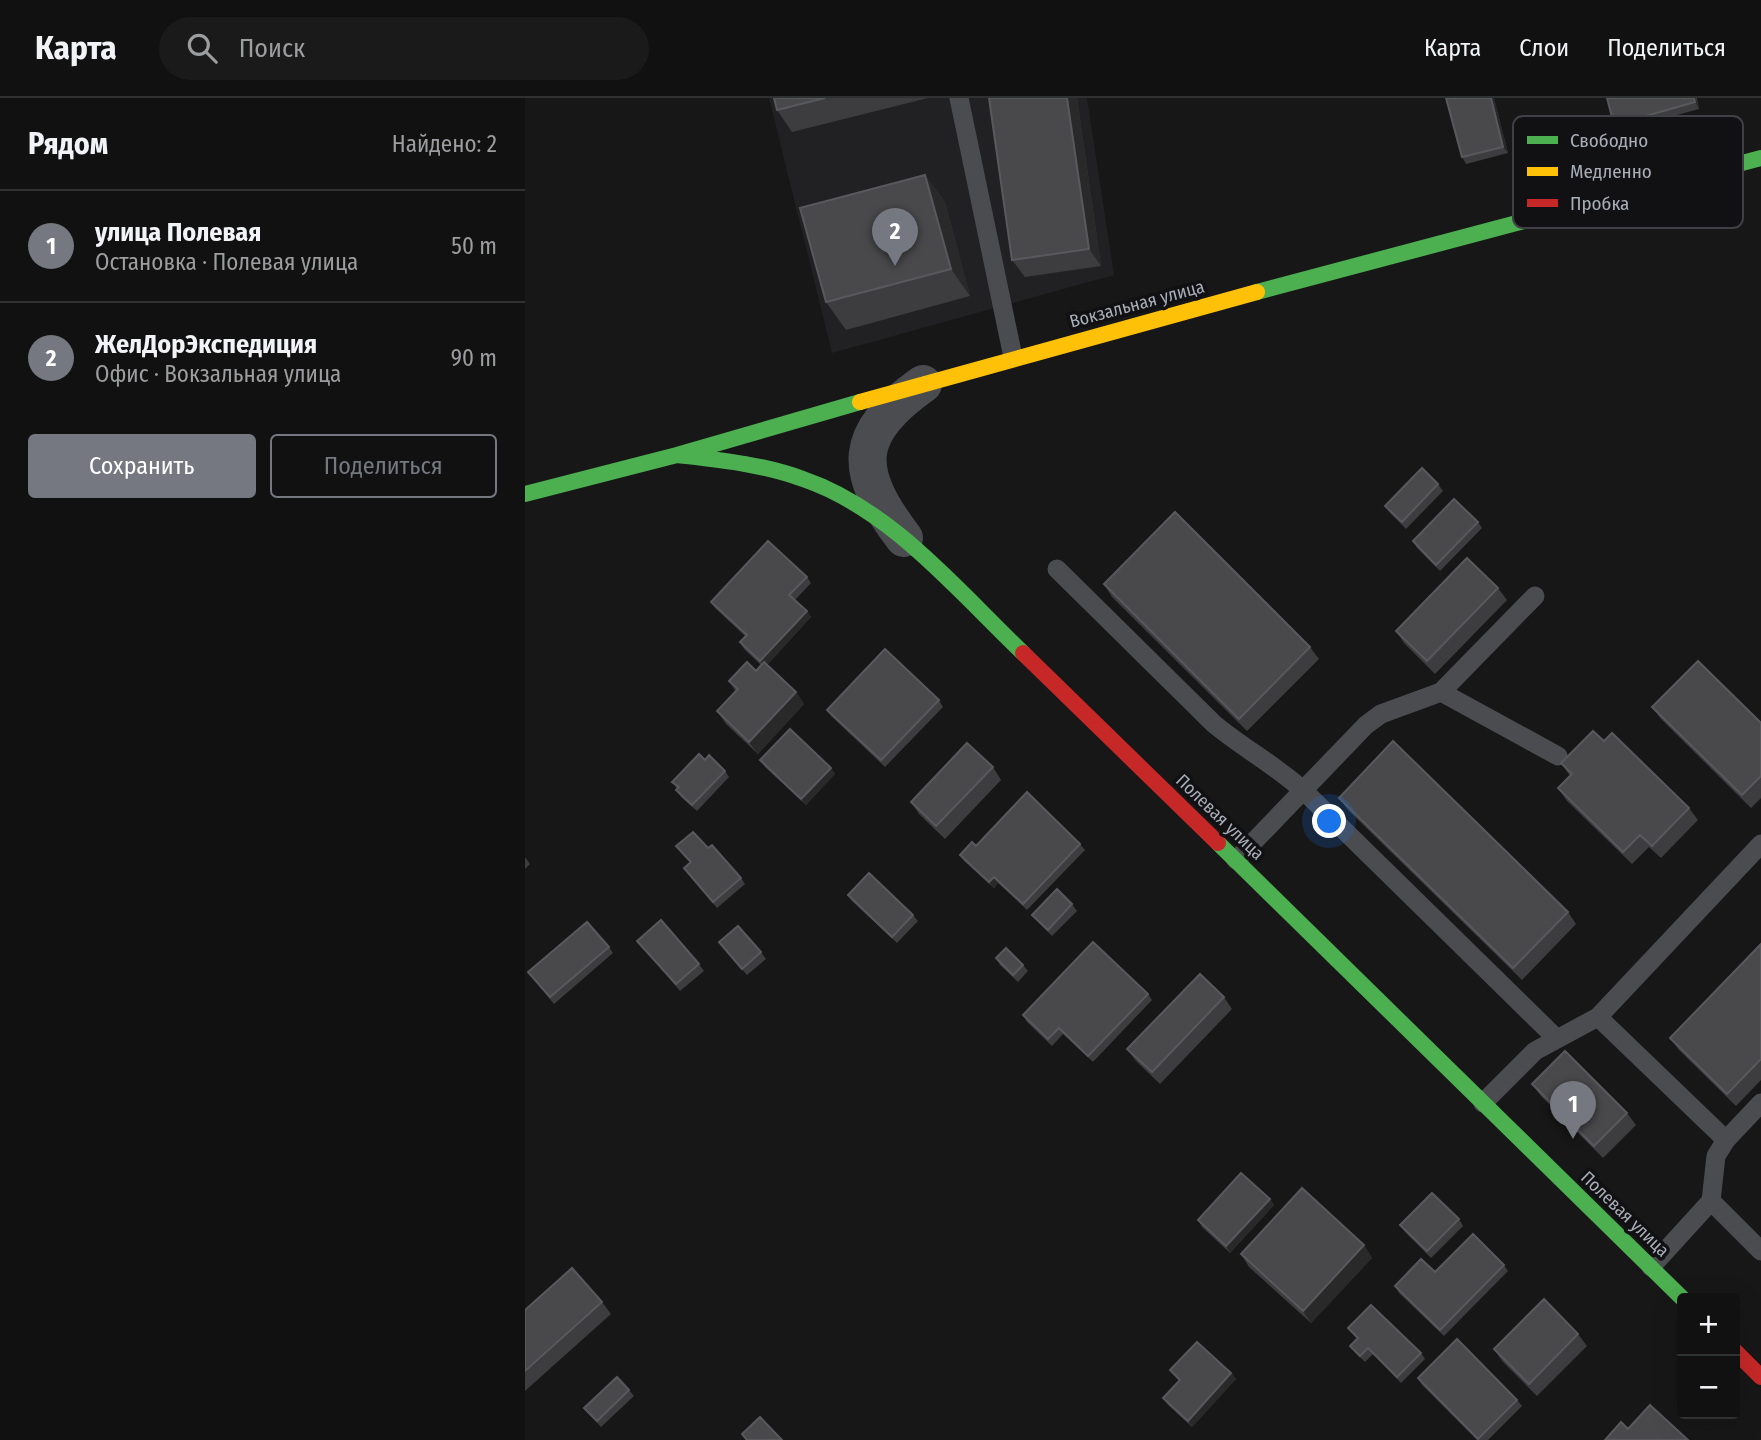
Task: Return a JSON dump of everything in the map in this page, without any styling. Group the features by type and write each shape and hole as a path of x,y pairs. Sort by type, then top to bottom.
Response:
{"main road":[{"name":"Вокзальная улица","path":"1743,163 1761,158"},
{"name":"Вокзальная улица","path":"525,495 677,455 1013,357 1513,224"},
{"name":"Полевая улица","path":"677,455 748,463 804,479 854,502 909,544 1677,1293"},
{"path":"1740,1355 1761,1377"}],"street":[{"path":"909,544 885,512 872,488 867,463 871,439 881,420 898,402 923,384"}],"lane":[{"path":"959,98 1013,357"},
{"path":"1057,569 1214,723 1232,739 1275,765 1304,791 1557,1039"},
{"path":"1236,860 1366,726 1381,714 1441,692 1535,596"},
{"path":"1441,692 1558,756"},
{"path":"1483,1103 1518,1065 1557,1039 1598,1017 1761,844"},
{"path":"1598,1017 1726,1140"},
{"path":"1651,1267 1711,1201 1716,1156 1726,1140 1761,1103"},
{"path":"1711,1201 1761,1251"}],"shaded area":[{"path":"769,98 1087,98 1114,275 832,353"}],"building":[{"path":"774,98 825,98 777,110"},
{"path":"989,98 1067,98 1089,249 1012,260"},
{"path":"1446,98 1491,98 1503,147 1462,157"},
{"path":"1607,98 1694,98 1695,102 1646,116 1612,116"},
{"path":"925,175 951,269 826,302 800,208"},
{"path":"1422,468 1438,484 1402,522 1385,506"},
{"path":"1454,499 1478,522 1436,565 1413,541"},
{"path":"1175,512 1310,647 1239,719 1104,584"},
{"path":"768,541 807,577 789,595 807,611 760,661 740,642 747,635 711,602"},
{"path":"1467,558 1498,588 1427,661 1396,631"},
{"path":"885,649 939,700 881,760 827,710"},
{"path":"1698,661 1761,723 1761,776 1742,795 1652,707"},
{"path":"747,662 756,671 764,662 796,692 749,742 717,711 738,689 729,681"},
{"path":"790,729 831,768 801,799 760,760"},
{"path":"1593,731 1604,741 1612,733 1689,808 1652,846 1640,835 1623,852 1558,788 1572,774 1561,763"},
{"path":"1393,741 1568,912 1513,968 1339,798"},
{"path":"967,743 993,767 936,826 911,802"},
{"path":"699,754 705,760 709,755 725,771 692,805 676,790 679,787 672,782"},
{"path":"1027,792 1080,844 1023,904 994,877 989,882 960,855 972,842 976,846"},
{"path":"693,832 708,848 712,845 741,878 713,902 684,868 691,862 676,846"},
{"path":"869,873 913,915 892,937 848,895"},
{"path":"1057,889 1072,904 1048,930 1032,915"},
{"path":"661,920 699,964 676,984 637,941"},
{"path":"587,922 609,947 550,997 528,972"},
{"path":"738,926 761,952 742,969 719,942"},
{"path":"1093,942 1148,994 1088,1056 1059,1028 1048,1039 1023,1015"},
{"path":"1761,944 1761,1059 1727,1094 1670,1038"},
{"path":"1006,948 1023,965 1013,975 996,958"},
{"path":"1200,974 1224,997 1152,1072 1127,1049"},
{"path":"1565,1051 1627,1113 1594,1146 1532,1084"},
{"path":"1241,1173 1270,1199 1226,1246 1198,1220"},
{"path":"1302,1188 1364,1245 1303,1311 1241,1254"},
{"path":"1432,1193 1459,1219 1427,1251 1400,1225"},
{"path":"1473,1234 1504,1265 1440,1330 1395,1286 1421,1259 1435,1272"},
{"path":"572,1268 602,1302 525,1371 525,1310"},
{"path":"1544,1299 1578,1334 1529,1384 1494,1349"},
{"path":"1371,1305 1421,1353 1397,1377 1368,1348 1360,1356 1350,1346 1358,1338 1348,1328"},
{"path":"1457,1339 1517,1400 1478,1439 1418,1378"},
{"path":"1197,1342 1231,1373 1188,1421 1163,1398 1180,1380 1170,1370"},
{"path":"617,1377 629,1390 597,1421 584,1408"},
{"path":"1650,1405 1688,1440 1605,1440 1621,1422 1628,1429"},
{"path":"760,1417 782,1440 747,1440 742,1434"}],"traffic: fast":[{"path":"1743,163 1761,158"},
{"path":"1257,292 1513,224"},
{"path":"525,494 677,455 860,402"},
{"path":"677,455 741,463 803,479 865,510 894,531 948,578 1023,653"},
{"path":"1218,843 1677,1293"}],"traffic: slow":[{"path":"860,402 1257,292"}],"traffic: jam":[{"path":"1023,653 1218,843"},
{"path":"1740,1356 1761,1377"}],"place":[{"name":"ЖелДорЭкспедиция","path":"895,266"},
{"name":"улица Полевая","path":"1573,1139"}]}
